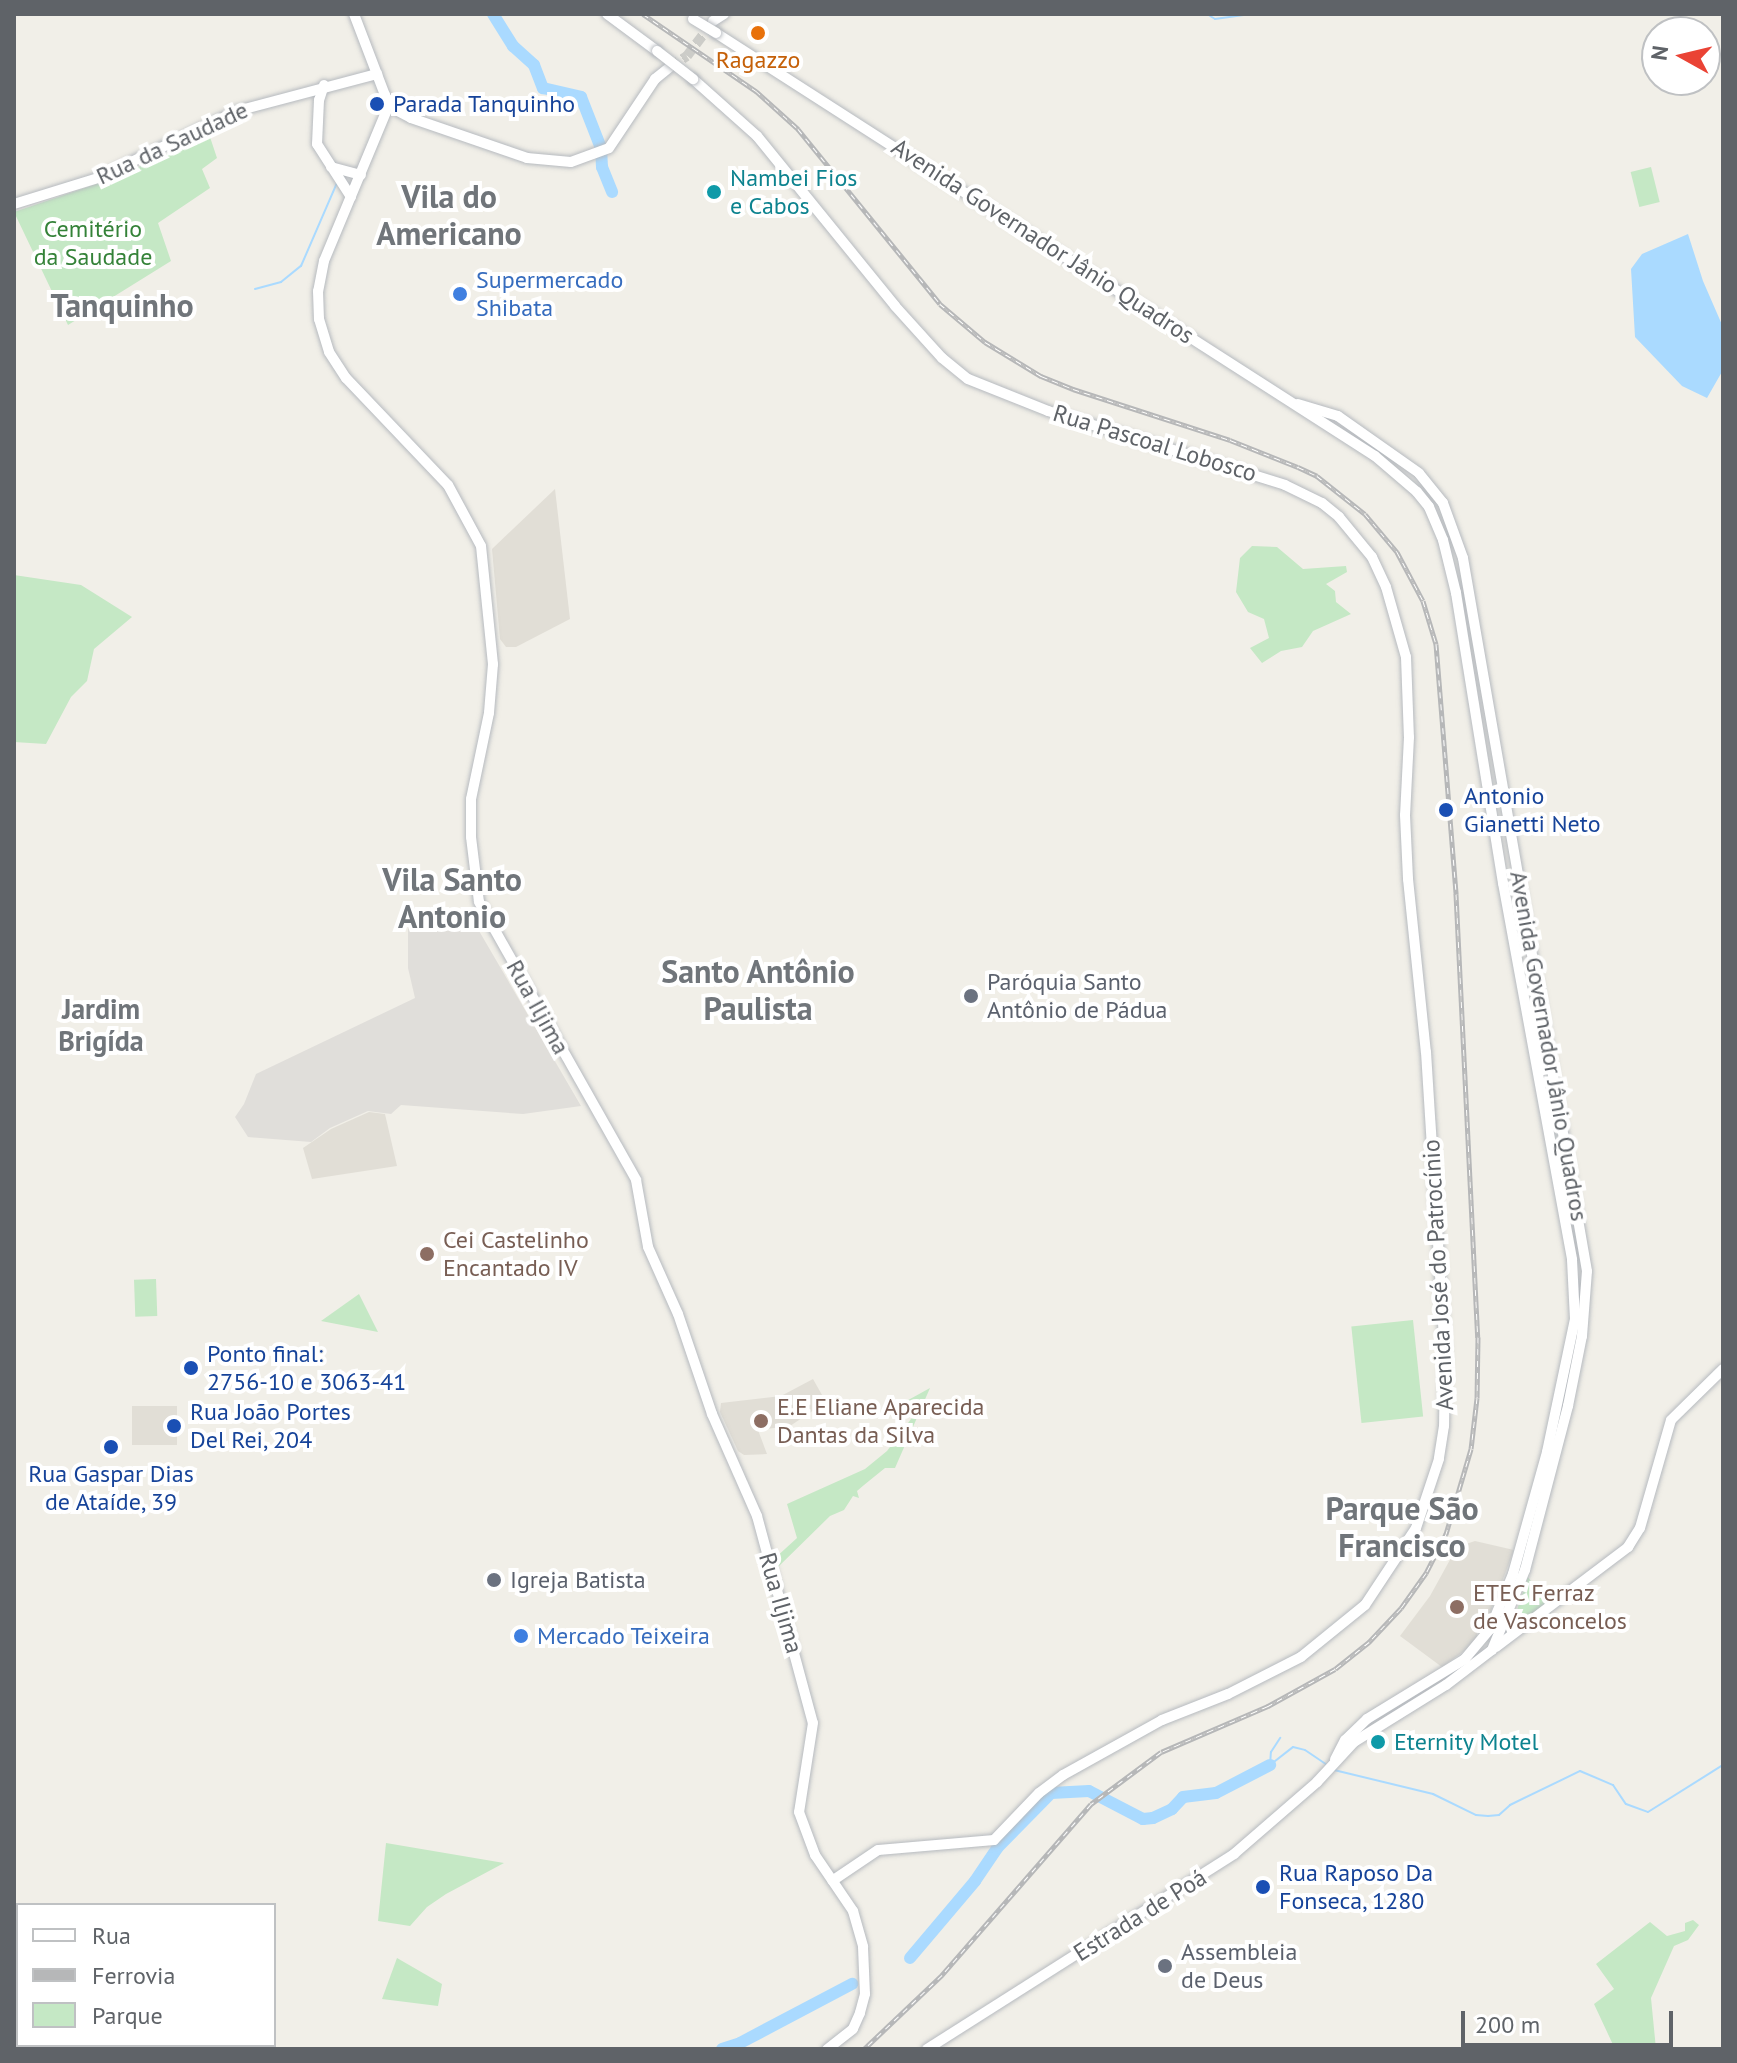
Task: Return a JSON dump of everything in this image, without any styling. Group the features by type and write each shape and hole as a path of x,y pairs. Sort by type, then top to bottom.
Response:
{"main road":[{"name":"Rua Iljima","path":"354,14 385,95 386,112 331,241 318,291 319,319 329,352 346,378 448,485 481,546 493,664 489,713 471,799 471,837 479,902 636,1180 648,1247 678,1314 712,1414 757,1516 813,1723 799,1812 811,1848 857,1920 865,1969 864,2000 853,2029 827,2049"},
{"name":"Rua Pascoal Lobosco","path":"607,14 693,79 757,136 895,306 942,358 968,379 1048,411 1285,485 1322,503 1353,530 1372,557 1386,587 1406,657 1409,737 1405,815 1410,906"},
{"path":"713,21 724,14"},
{"name":"Avenida Governador Jânio Quadros","path":"689,16 1334,430 1403,477 1429,507 1444,542 1456,593 1508,911 1576,1285 1575,1350"},
{"path":"385,95 398,111 411,118 535,160 571,162 599,154 615,142 655,79 670,67"},
{"name":"Rua da Saudade","path":"14,204 98,178 237,111 324,85 377,74"},
{"path":"324,85 319,100 317,144 351,197"},
{"path":"310,90 319,100"},
{"path":"380,130 392,121 411,118"},
{"path":"331,167 361,175"},
{"name":"Avenida Governador Jânio Quadros","path":"1292,403 1344,419 1419,473 1443,503 1463,558 1546,1018 1588,1284 1575,1350"},
{"path":"1334,430 1344,419"},
{"path":"1492,809 1510,814"},
{"path":"1496,833 1508,834 1519,867"},
{"name":"Avenida José do Patrocínio","path":"832,1881 870,1855 901,1846 994,1840 1039,1793 1063,1775 1162,1720 1228,1694 1319,1646 1365,1605 1416,1528 1439,1459 1445,1391 1441,1259 1426,1052 1410,906"},
{"path":"1508,911 1521,932 1531,936"},
{"path":"1524,999 1536,1001 1542,996"},
{"path":"1529,1025 1536,1017 1546,1018"},
{"path":"1576,1285 1588,1284"},
{"path":"1492,1650 1502,1633 1533,1542 1575,1350"},
{"path":"1332,1764 1355,1729 1465,1659 1484,1640 1513,1574 1575,1350"},
{"path":"1332,1764 1367,1732 1459,1676 1613,1560 1634,1539 1671,1420 1723,1369"},
{"path":"1484,1640 1519,1629"},
{"path":"1399,1699 1402,1712"},
{"name":"Estrada de Poá","path":"927,2049 1234,1854 1332,1764"}],"shaded area":[{"path":"555,489 570,619 516,647 506,647 500,639 492,549"},
{"path":"468,912 581,1106 523,1114 401,1105 391,1114 368,1111 330,1128 311,1142 248,1137 235,1117 256,1074 415,998 408,968 408,916"},
{"path":"369,1112 385,1114 397,1166 312,1179 303,1148 331,1129"},
{"name":"E.E Eliane Aparecida Dantas da Silva","path":"813,1379 826,1402 790,1426 758,1430 767,1454 744,1455 738,1451 720,1412 721,1403 781,1396"},
{"path":"132,1406 177,1406 177,1445 132,1445"},
{"name":"ETEC Ferraz de Vasconcelos","path":"1475,1541 1514,1550 1484,1629 1477,1631 1477,1640 1471,1646 1442,1667 1400,1636 1430,1596 1457,1547"}],"green space":[{"name":"Cemitério da Saudade","path":"209,134 217,158 202,169 210,188 158,223 171,261 68,325 14,212 117,177"},
{"path":"1651,167 1660,202 1639,207 1631,172"},
{"path":"1252,546 1277,547 1303,569 1346,566 1347,572 1326,584 1335,591 1336,602 1351,614 1313,631 1302,647 1281,651 1262,663 1250,648 1269,638 1264,619 1248,612 1236,592 1240,558"},
{"path":"14,575 81,585 132,617 94,649 87,681 71,697 46,744 14,742"},
{"path":"156,1279 157,1316 135,1317 134,1280"},
{"path":"359,1294 378,1332 321,1321"},
{"path":"1413,1320 1423,1416 1361,1423 1351,1326"},
{"path":"930,1388 895,1468 885,1468 864,1485 857,1491 859,1498 853,1496 844,1510 830,1516 776,1569 774,1559 797,1538 787,1504 865,1469 887,1451 917,1411 916,1406 901,1404"},
{"path":"1528,1577 1547,1604 1520,1626 1514,1619"},
{"path":"386,1843 504,1863 446,1894 427,1907 410,1926 378,1921"},
{"path":"1693,1920 1699,1925 1688,1940 1674,1946 1651,1998 1656,2049 1615,2049 1594,2004 1614,1989 1596,1964 1650,1922 1667,1936 1685,1931 1685,1923"},
{"path":"397,1958 442,1984 438,2006 382,1999"}],"water":[{"path":"1688,234 1703,281 1723,327 1723,370 1707,398 1682,386 1635,337 1631,269 1642,254"}],"waterway":[{"path":"493,14 513,46 534,65 543,88 581,97 601,148 602,167 612,192"},
{"path":"1207,14 1215,19 1251,14"},
{"path":"255,289 281,282 301,266 337,183"},
{"path":"1270,1765 1271,1752 1280,1738"},
{"path":"1270,1765 1293,1747 1305,1750 1326,1764"},
{"path":"910,1958 975,1881 997,1848 1051,1793 1089,1791 1143,1819 1153,1818 1172,1809 1183,1797 1216,1793 1270,1765"},
{"path":"1334,1770 1433,1794 1476,1815 1488,1816 1499,1815 1510,1805 1580,1771 1613,1785 1626,1804 1648,1812 1723,1765"},
{"path":"722,2049 740,2043 852,1984"}],"tunnel":[{"path":"670,67 687,56 712,23"}],"railway":[{"path":"643,14 756,91 798,129 940,304 985,342 1041,376 1073,389 1230,440 1298,467 1317,476 1365,514 1397,552 1423,601 1436,644 1456,894 1478,1337 1477,1398 1471,1449 1446,1534 1426,1573 1401,1608 1369,1642 1335,1669 1268,1706 1161,1752 1091,1804 942,1975 864,2049"}],"place":[{"name":"Ragazzo","path":"758,33"},
{"name":"Parada Tanquinho","path":"377,104"},
{"name":"Nambei Fios e Cabos","path":"714,192"},
{"name":"Supermercado Shibata","path":"460,294"},
{"name":"Antonio Gianetti Neto","path":"1446,810"},
{"name":"Paróquia Santo Antônio de Pádua","path":"971,996"},
{"name":"Cei Castelinho Encantado IV","path":"427,1254"},
{"name":"Ponto final: 2756-10 e 3063-41","path":"191,1368"},
{"name":"E.E Eliane Aparecida Dantas da Silva","path":"761,1421"},
{"name":"Rua João Portes Del Rei, 204","path":"174,1426"},
{"name":"Rua Gaspar Dias de Ataíde, 39","path":"111,1447"},
{"name":"Igreja Batista","path":"494,1580"},
{"name":"ETEC Ferraz de Vasconcelos","path":"1457,1607"},
{"name":"Mercado Teixeira","path":"521,1636"},
{"name":"Eternity Motel","path":"1378,1742"},
{"name":"Rua Raposo Da Fonseca, 1280","path":"1263,1887"},
{"name":"Assembleia de Deus","path":"1165,1966"}],"district":[{"name":"Vila do Americano","path":"449,216"},
{"name":"Tanquinho","path":"122,305"},
{"name":"Vila Santo Antonio","path":"452,898"},
{"name":"Santo Antônio Paulista","path":"758,990"},
{"name":"Jardim Brigída","path":"101,1025"},
{"name":"Parque São Francisco","path":"1402,1528"}]}
